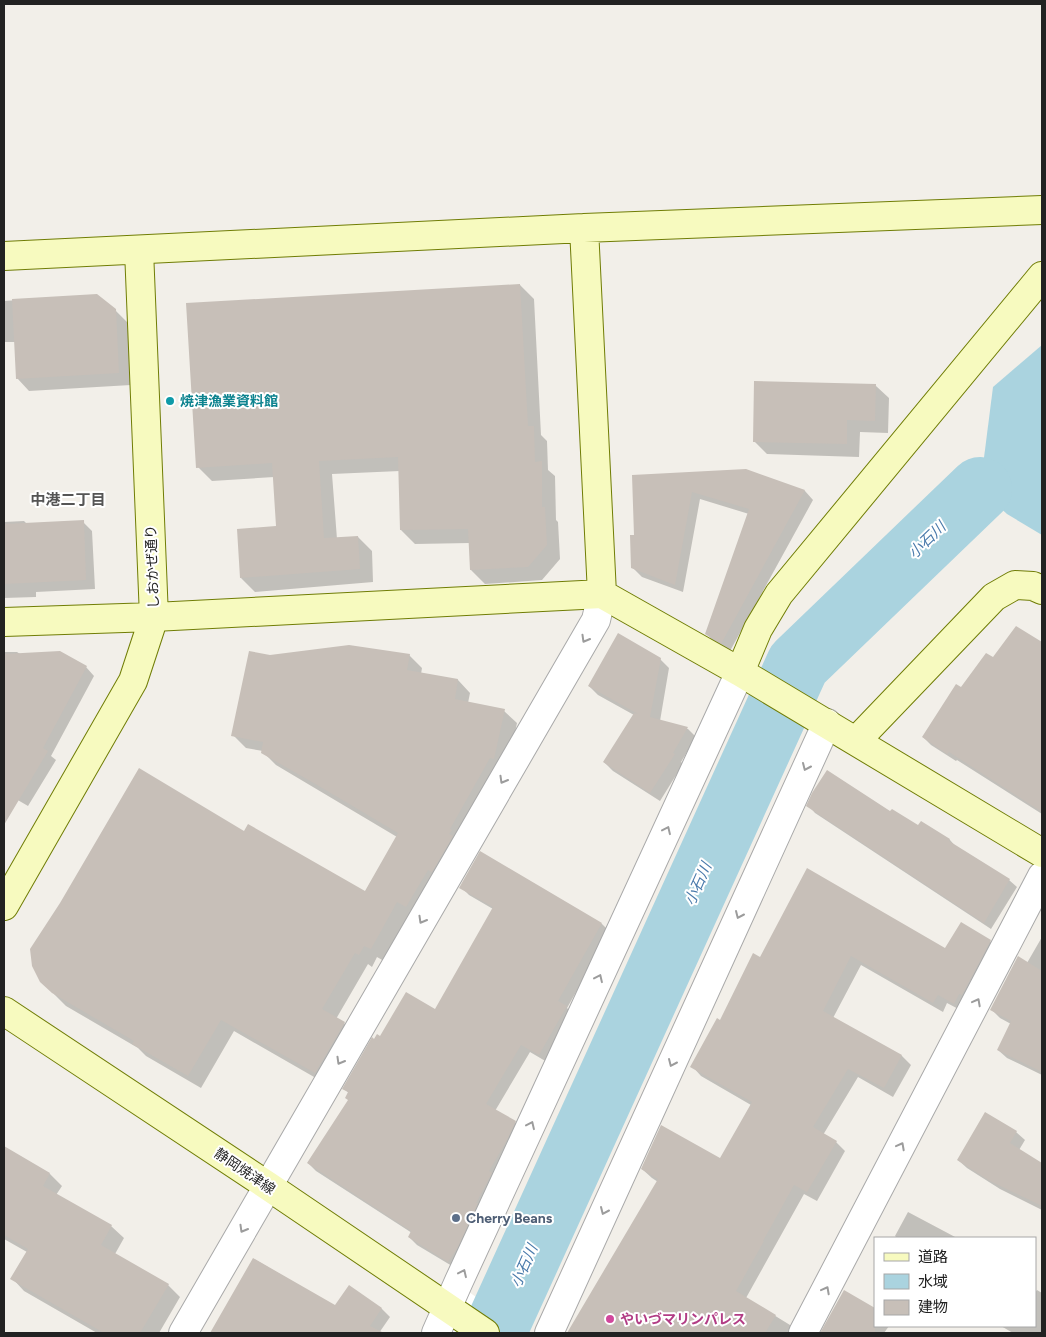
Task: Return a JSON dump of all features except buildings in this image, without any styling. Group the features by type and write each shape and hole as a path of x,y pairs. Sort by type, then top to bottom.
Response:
{"street":[{"path":"4,256 584,228 1042,210"},
{"path":"183,1333 596,620 602,594 584,228"},
{"name":"しおかぜ通り","path":"4,906 133,681 154,617 139,250"},
{"path":"436,1333 451,1310 747,676 758,629 779,594 1042,276"},
{"path":"856,741 994,597 1015,584 1033,586 1042,590"},
{"path":"4,622 154,617 602,594 822,720 1042,853"},
{"path":"549,1333 822,720"},
{"path":"803,1333 1042,876"},
{"name":"静岡焼津線","path":"4,1010 485,1333"}],"water":[{"path":"1042,345 1042,535 1007,514 980,489 993,387"}],"pier":[{"path":"466,1290 528,1333 447,1333"}],"waterway":[{"name":"小石川","path":"494,1333 798,664 980,489"}],"place":[{"name":"焼津漁業資料館","path":"170,401"},
{"name":"Cherry Beans","path":"456,1218"},
{"name":"やいづマリンパレス","path":"610,1319"}],"district":[{"name":"中港二丁目","path":"68,500"}]}
